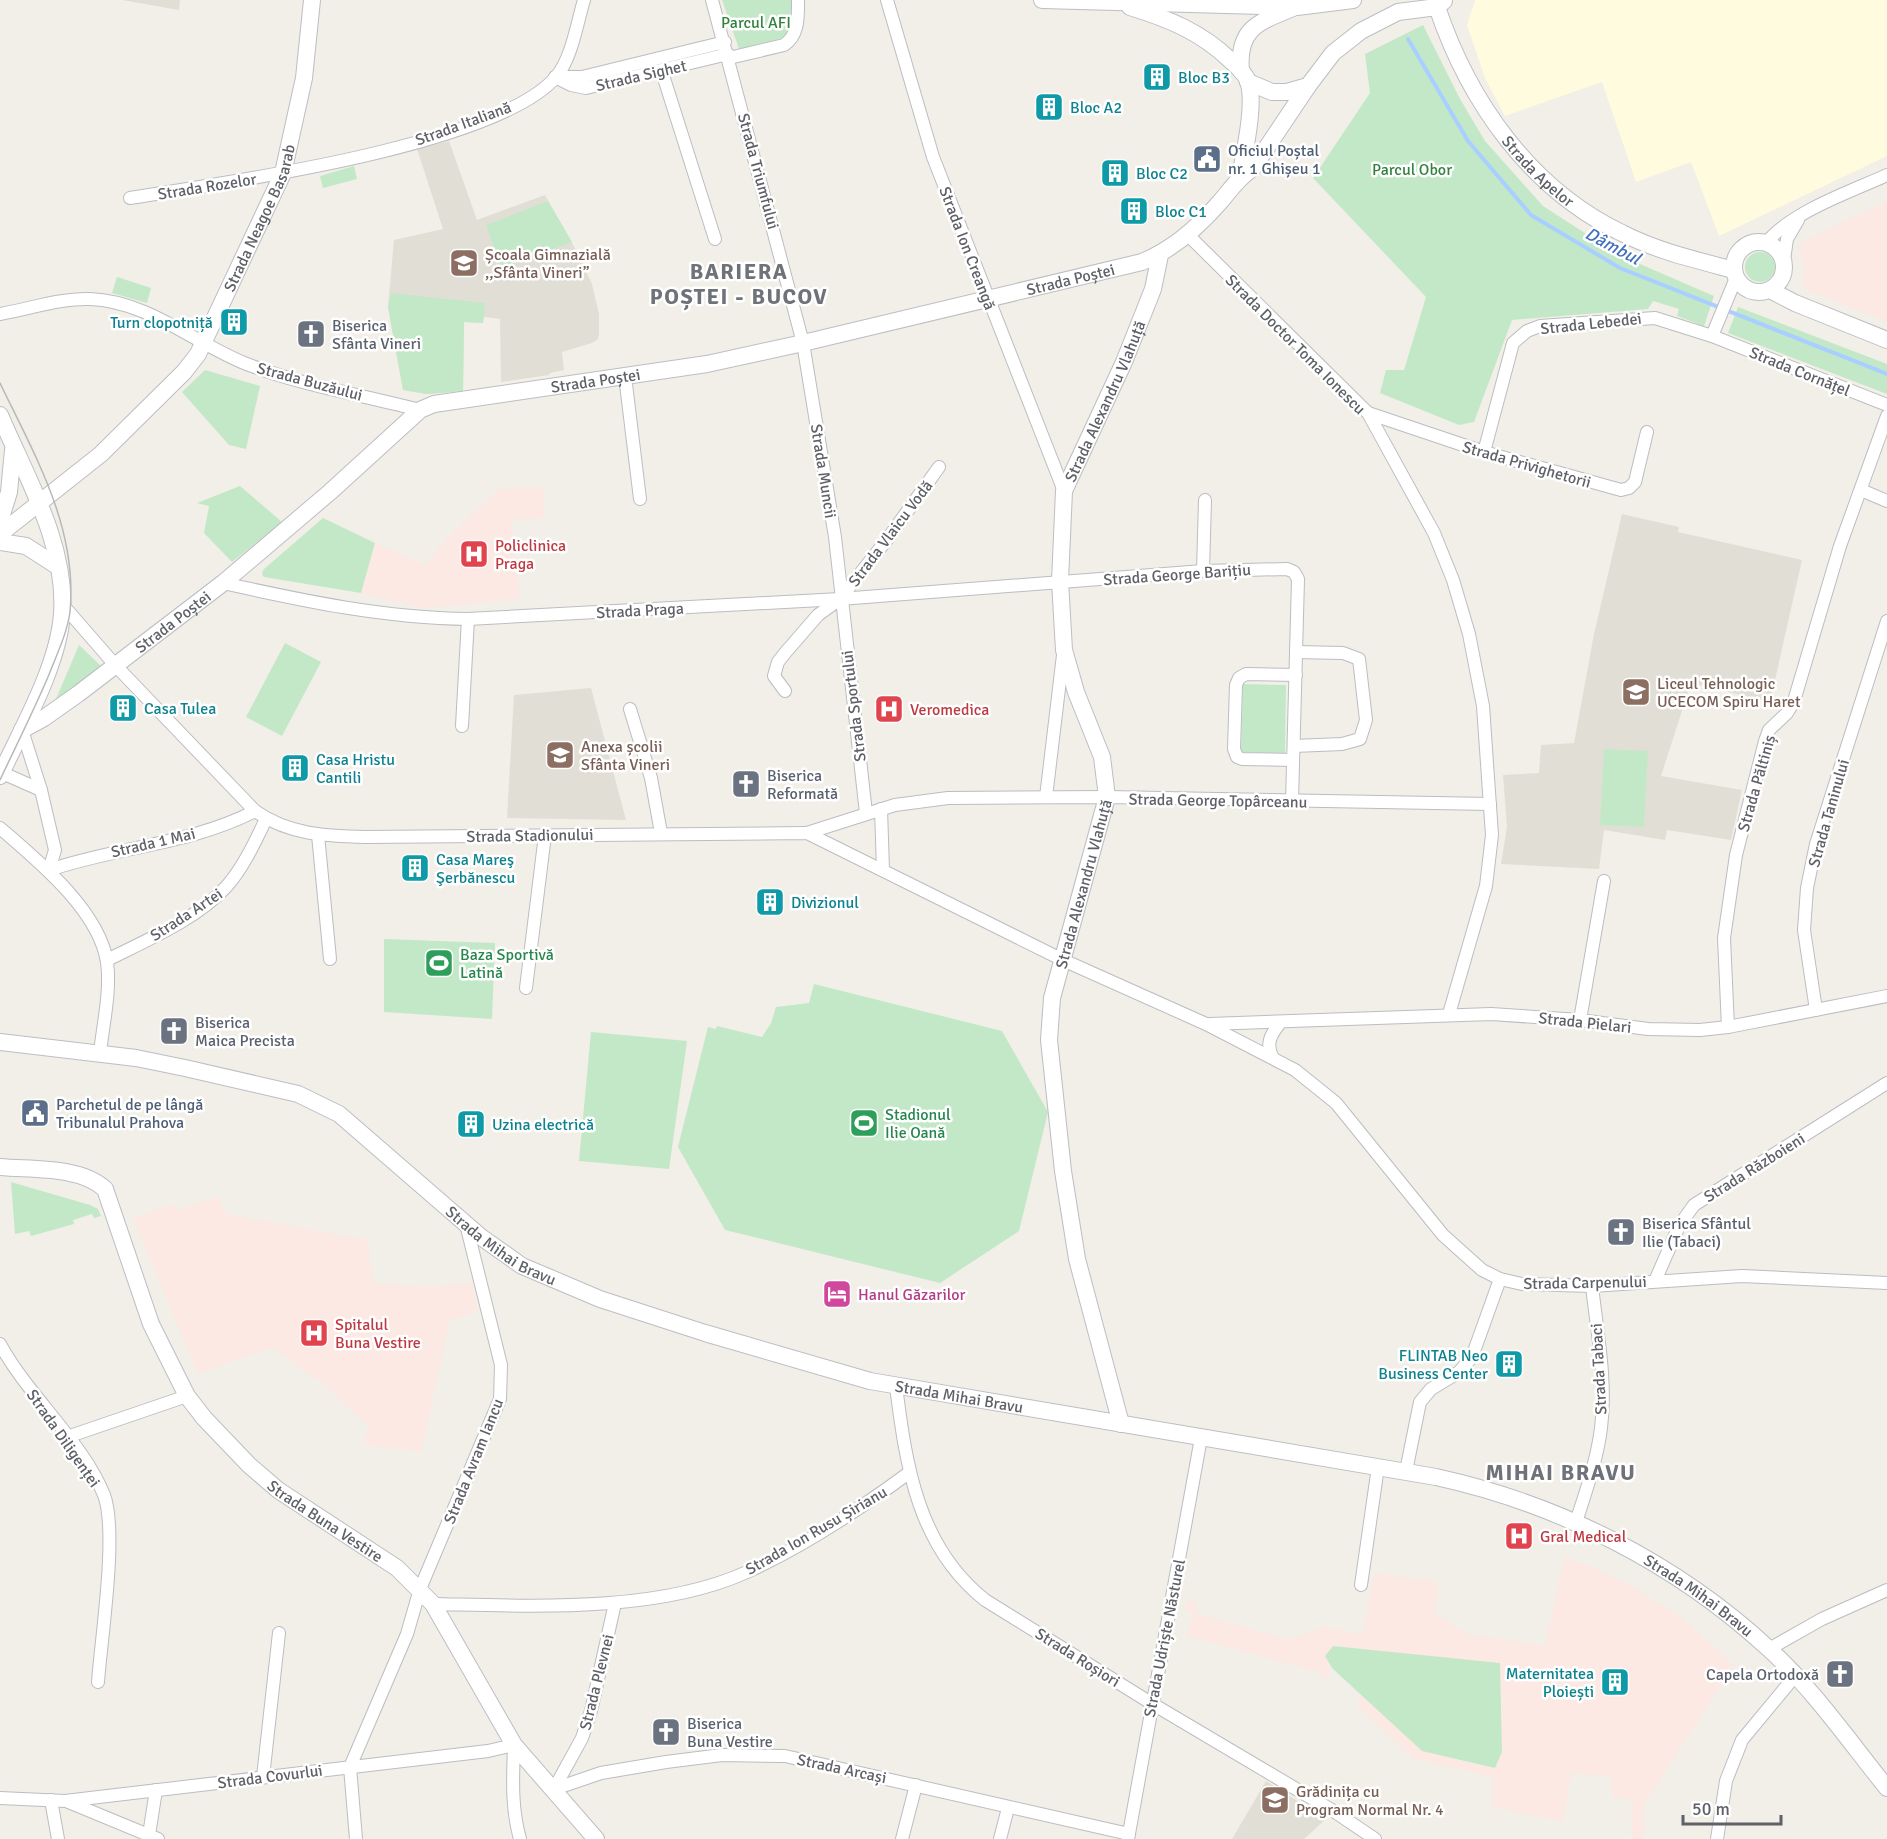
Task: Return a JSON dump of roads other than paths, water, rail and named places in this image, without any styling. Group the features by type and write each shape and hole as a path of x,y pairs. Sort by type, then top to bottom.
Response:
{"main road":[{"name":"Strada Neagoe Basarab","path":"0,534 100,454 192,363 283,173 298,111 312,0"},
{"path":"1042,0 1297,7 1353,0"},
{"path":"1109,1 1189,28 1213,44 1245,76 1272,92 1287,92 1308,86"},
{"name":"Strada Poștei","path":"21,730 44,718 116,666 223,583 330,492 420,410 434,404 696,366 1122,268 1160,255 1187,234 1220,202 1239,177 1260,160 1308,86 1333,53 1361,31 1398,12 1441,4"},
{"name":"Strada Apelor","path":"1441,4 1452,47 1477,96 1499,130 1535,171 1575,205 1621,233 1708,264 1736,267"},
{"name":"Strada Poștei","path":"1239,177 1247,134 1242,44 1252,28 1297,7"},
{"path":"1795,303 1783,277 1784,260 1780,252 1767,242 1752,242 1736,267 1741,285 1755,292 1770,290 1795,303 1887,340"},
{"name":"Strada Alexandru Vlahuță","path":"1121,1424 1077,1258 1063,1171 1048,1029 1052,998 1107,797 1102,757 1077,692 1064,650 1060,581 1064,491 1124,362 1153,290 1160,255"},
{"path":"1770,290 1783,277"},
{"path":"0,415 40,504 57,566 62,604 60,629 52,658 0,773"},
{"path":"0,521 9,492 13,446"},
{"path":"0,542 26,546 57,566"},
{"name":"Strada Mihai Bravu","path":"0,1042 100,1053 185,1068 316,1101 339,1114 466,1224 522,1266 569,1287 773,1355 896,1386 1406,1471 1491,1490 1576,1522 1623,1545 1674,1576 1720,1608 1769,1649 1795,1676 1887,1788"},
{"name":"Strada Buna Vestire","path":"0,1167 65,1173 97,1182 105,1189 113,1206 151,1324 187,1396 231,1448 278,1490 378,1554 420,1589 433,1604 514,1744 596,1839"}],"street":[{"name":"Strada Italiană","path":"283,173 448,132 499,113 526,99 555,77 572,39 584,0"},
{"name":"Strada Triumfului","path":"712,0 803,343"},
{"name":"Strada Sighet","path":"555,77 571,85 586,88 662,72 727,51 789,42 795,33 798,0"},
{"name":"Strada Ion Creangă","path":"887,0 933,157 1064,491"},
{"path":"555,77 582,77 727,51"},
{"path":"662,72 715,239"},
{"name":"Strada Rozelor","path":"130,198 283,173"},
{"path":"1767,242 1782,227 1800,216 1887,175"},
{"path":"1784,260 1787,239 1800,216"},
{"name":"Strada Doctor Toma Ionescu","path":"1187,234 1368,413 1434,533 1456,591 1469,634 1483,706 1492,835 1486,886 1449,1014"},
{"path":"1714,333 1729,295 1736,267"},
{"name":"Strada Buzăului","path":"0,314 72,301 105,301 157,318 231,357 264,369 420,410"},
{"name":"Strada Lebedei","path":"1484,452 1514,343 1527,331 1540,326 1647,316 1714,333"},
{"name":"Strada Cornățel","path":"1714,333 1887,405"},
{"name":"Strada Muncii","path":"803,343 835,537 840,598"},
{"path":"625,376 640,499"},
{"name":"Strada Privighetorii","path":"1368,413 1484,452 1621,490 1629,488 1635,482 1647,432"},
{"name":"Strada Păltiniș","path":"1728,1027 1724,977 1727,909 1736,855 1756,777 1769,730 1787,713 1794,701 1840,546 1887,416"},
{"name":"Strada Vlaicu Vodă","path":"785,691 774,676 778,662 818,615 840,598 889,537 939,467"},
{"path":"1861,490 1887,501"},
{"path":"1203,571 1205,500"},
{"name":"Strada George Barițiu","path":"1060,581 1278,568 1294,572 1298,579 1296,652"},
{"name":"Strada Praga","path":"223,583 374,614 468,620 840,598 1060,581"},
{"name":"Strada Sportului","path":"840,598 866,813"},
{"name":"Strada Stadionului","path":"62,604 116,666 255,811 266,819 289,829 318,835 807,833 1062,960"},
{"path":"462,726 468,620"},
{"name":"Strada Taninului","path":"1816,1010 1804,930 1808,888 1816,844 1887,621"},
{"path":"1046,797 1064,650"},
{"path":"1292,802 1296,652 1343,653 1359,659 1362,668 1366,720 1364,733 1353,743 1294,746"},
{"path":"1293,760 1237,757 1234,749 1236,685 1239,678 1246,674 1296,675"},
{"path":"630,709 651,778 661,833"},
{"path":"21,730 41,790 55,850 49,870"},
{"path":"0,773 41,790"},
{"name":"Strada George Topârceanu","path":"807,833 881,808 929,799 1107,797 1490,804"},
{"path":"881,808 883,870"},
{"name":"Strada 1 Mai","path":"49,870 96,855 220,827 255,811"},
{"name":"Strada Artei","path":"107,960 157,934 213,899 238,871 266,819"},
{"path":"0,828 49,870 85,915 107,960 107,993 100,1053"},
{"path":"318,835 330,959"},
{"path":"526,988 545,835"},
{"path":"1580,1020 1604,881"},
{"name":"Strada Pielari","path":"1062,960 1206,1024 1280,1023 1449,1014 1529,1016 1676,1030 1728,1027 1887,996"},
{"path":"1273,1058 1269,1044 1274,1030 1280,1023"},
{"name":"Strada Carpenului","path":"1206,1024 1273,1058 1311,1081 1336,1103 1443,1235 1482,1270 1500,1280 1522,1284 1592,1286 1742,1276 1887,1283"},
{"name":"Strada Războieni","path":"1655,1281 1679,1226 1694,1205 1887,1083"},
{"name":"Strada Avram Iancu","path":"420,1589 495,1412 502,1382 487,1301 466,1224"},
{"path":"1406,1471 1420,1402 1431,1389 1459,1372 1472,1357 1500,1280"},
{"name":"Strada Tabaci","path":"1576,1522 1594,1463 1601,1428 1603,1393 1592,1286"},
{"name":"Strada Diligenței","path":"0,1344 19,1375 67,1437 95,1478 108,1510 110,1532 98,1682"},
{"name":"Strada Roșiori","path":"896,1386 910,1472 933,1537 947,1563 965,1584 985,1600 1151,1703 1293,1786 1375,1839"},
{"path":"67,1437 187,1396"},
{"name":"Strada Udriște Năsturel","path":"1128,1837 1200,1438"},
{"path":"1361,1585 1378,1467"},
{"name":"Strada Ion Rusu Șirianu","path":"433,1604 615,1603 693,1589 746,1572 845,1515 910,1472"},
{"path":"356,1839 350,1767 407,1634 420,1589"},
{"path":"1769,1649 1822,1619 1887,1590"},
{"name":"Strada Plevnei","path":"554,1789 582,1738 591,1711 615,1603"},
{"path":"263,1777 279,1633"},
{"path":"1717,1839 1726,1781 1742,1740 1795,1676"},
{"path":"350,1767 488,1752 514,1744 512,1793 514,1819 519,1839"},
{"name":"Strada Arcași","path":"554,1789 601,1773 722,1755 753,1754 819,1762 1128,1837"},
{"name":"Strada Covurlui","path":"0,1798 65,1800 350,1767"},
{"path":"902,1839 916,1785"},
{"path":"65,1800 154,1837 156,1790"},
{"path":"51,1800 58,1839"},
{"path":"1000,1839 1008,1808"}],"waterway":[{"name":"Dâmbul","path":"1408,39 1468,141 1531,215 1620,268 1887,374"}],"tram line":[{"path":"0,383 51,493 61,522 71,581 70,612 64,637 0,780"}],"place":[{"name":"Bloc B3","path":"1157,77"},
{"name":"Bloc A2","path":"1049,107"},
{"name":"Oficiul Poștal nr. 1 Ghișeu 1","path":"1207,159"},
{"name":"Bloc C2","path":"1115,173"},
{"name":"Bloc C1","path":"1134,211"},
{"name":"Școala Gimnazială ,,Sfânta Vineri”","path":"464,263"},
{"name":"Turn clopotniță","path":"234,322"},
{"name":"Biserica Sfânta Vineri","path":"311,334"},
{"name":"Policlinica Praga","path":"474,554"},
{"name":"Liceul Tehnologic UCECOM Spiru Haret","path":"1636,692"},
{"name":"Casa Tulea","path":"123,708"},
{"name":"Veromedica","path":"889,709"},
{"name":"Anexa școlii Sfânta Vineri","path":"560,755"},
{"name":"Casa Hristu Cantili","path":"295,768"},
{"name":"Biserica Reformată","path":"746,784"},
{"name":"Casa Mareş Şerbănescu","path":"415,868"},
{"name":"Divizionul","path":"770,902"},
{"name":"Baza Sportivă Latină","path":"439,963"},
{"name":"Biserica Maica Precista","path":"174,1031"},
{"name":"Parchetul de pe lângă Tribunalul Prahova","path":"35,1113"},
{"name":"Stadionul Ilie Oană","path":"864,1123"},
{"name":"Uzina electrică","path":"471,1124"},
{"name":"Biserica Sfântul Ilie (Tabaci)","path":"1621,1232"},
{"name":"Hanul Găzarilor","path":"837,1294"},
{"name":"Spitalul Buna Vestire","path":"314,1333"},
{"name":"FLINTAB Neo Business Center","path":"1509,1364"},
{"name":"Gral Medical","path":"1519,1536"},
{"name":"Capela Ortodoxă","path":"1840,1674"},
{"name":"Maternitatea Ploiești","path":"1615,1682"},
{"name":"Biserica Buna Vestire","path":"666,1732"},
{"name":"Grădinița cu Program Normal Nr. 4","path":"1275,1800"}],"district":[{"name":"BARIERA POȘTEI - BUCOV","path":"739,284"},
{"name":"MIHAI BRAVU","path":"1561,1472"}],"park label":[{"name":"Parcul AFI","path":"756,22"},
{"name":"Parcul Obor","path":"1412,169"}]}
